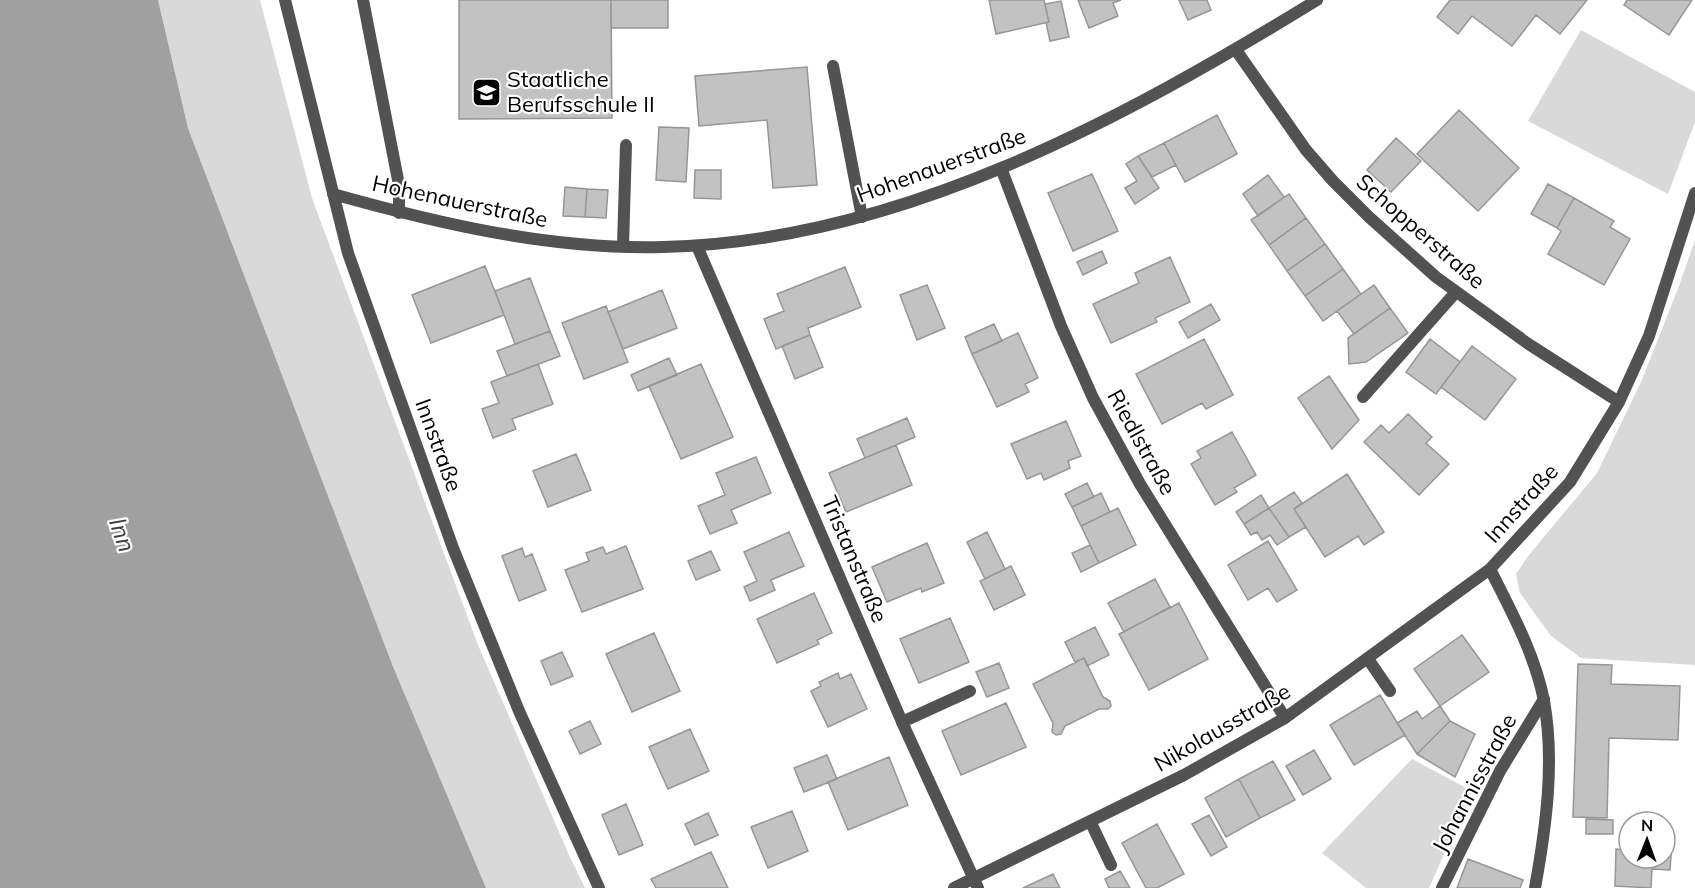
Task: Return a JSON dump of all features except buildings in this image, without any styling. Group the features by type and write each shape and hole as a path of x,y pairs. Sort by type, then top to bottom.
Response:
{"street":[{"name":"Innstraße","path":"285,0 348,253 453,548 519,711 598,888"},
{"path":"363,0 399,185 399,213"},
{"name":"Hohenauerstraße","path":"333,194 399,213 550,241 623,246 697,246 814,229 903,205 1001,168 1109,119 1236,50 1317,0"},
{"name":"Schopperstraße","path":"1236,50 1306,150 1369,218 1456,292 1527,343 1619,402"},
{"path":"833,66 862,217"},
{"path":"623,246 626,145"},
{"name":"Riedlstraße","path":"1001,168 1061,326 1093,398 1140,484 1285,718"},
{"name":"Innstraße","path":"1535,888 1545,830 1549,763 1548,726 1544,699 1522,634 1490,569 1570,482 1619,402 1649,336 1695,193"},
{"name":"Tristanstraße","path":"697,246 902,722 976,883"},
{"path":"1363,397 1456,292"},
{"name":"Nikolausstraße","path":"954,888 976,883 1184,775 1285,718 1490,569"},
{"path":"1368,659 1390,691"},
{"path":"902,722 970,691"},
{"name":"Johannisstraße","path":"1442,888 1500,771 1544,699"},
{"path":"1091,823 1111,865"}],"shaded area":[{"path":"158,0 260,0 312,198 478,645 585,888 486,888 392,664 188,128"},
{"path":"1581,30 1695,92 1695,122 1668,194 1528,121"},
{"path":"1695,240 1695,665 1581,658 1551,636 1520,593 1516,574 1597,473 1641,382"},
{"path":"1412,759 1472,791 1429,888 1366,888 1322,853"}],"water":[{"name":"Inn","path":"0,0 158,0 188,128 392,664 486,888 0,888"}],"place":[{"name":"Staatliche Berufsschule II","path":"486,92"}]}
